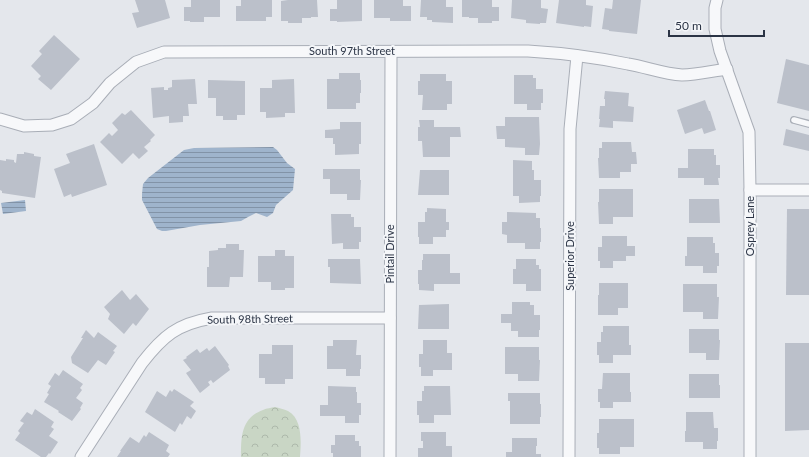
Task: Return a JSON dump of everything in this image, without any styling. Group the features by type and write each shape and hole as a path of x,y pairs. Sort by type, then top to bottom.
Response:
{"street":[{"name":"Osprey Lane","path":"717,0 714,29 720,51 749,132 750,457"},
{"name":"South 97th Street","path":"0,119 24,126 52,125 71,120 93,103 110,82 136,62 164,52 547,52 621,62 674,74 698,74 727,69"},
{"name":"Pintail Drive","path":"390,457 391,52"},
{"name":"Superior Drive","path":"569,457 570,128 577,56"},
{"path":"750,190 809,190"},
{"name":"South 98th Street","path":"81,457 152,350 161,340 185,325 195,321 212,318 390,318"}],"lane":[{"path":"794,120 809,124"}],"green space":[{"path":"275,407 288,411 293,415 299,425 301,445 300,457 241,457 242,435 246,423 256,413"}],"water":[{"path":"273,147 287,163 295,169 293,190 276,205 273,213 267,217 256,213 241,221 200,225 166,231 157,229 142,200 143,184 148,178 184,150 194,148"},
{"path":"25,200 26,211 3,214 1,203"}],"building":[{"path":"135,0 165,0 170,18 137,28 132,13 139,12"},
{"path":"191,0 220,0 220,17 204,17 204,22 184,21 184,7 191,7"},
{"path":"241,0 272,0 272,17 266,17 266,21 236,21 236,6 241,6"},
{"path":"317,0 318,17 302,18 302,23 288,23 288,21 281,21 281,1"},
{"path":"337,0 362,0 362,21 330,21 330,9 337,9"},
{"path":"374,0 403,0 403,6 411,6 411,21 390,21 390,18 374,18"},
{"path":"421,0 446,0 446,7 453,7 453,23 432,22 432,20 427,20 427,17 420,17"},
{"path":"462,0 492,0 492,7 499,7 499,21 492,21 492,23 478,23 478,18 462,17"},
{"path":"512,0 541,0 541,8 548,9 546,23 526,23 526,20 511,18"},
{"path":"559,0 586,0 586,5 593,6 591,27 556,23"},
{"path":"613,0 641,0 637,34 602,29 605,8 612,9"},
{"path":"54,35 80,59 51,90 38,79 41,76 31,66 42,54 39,51"},
{"path":"786,59 809,65 809,111 777,103"},
{"path":"339,73 360,73 360,103 356,103 356,109 327,109 327,79 339,79"},
{"path":"420,74 446,74 446,81 452,81 452,104 447,104 447,110 422,110 423,95 418,95 418,81 420,81"},
{"path":"514,75 533,75 533,78 536,78 536,89 543,89 543,103 541,103 541,110 527,110 527,104 514,104"},
{"path":"195,79 197,104 188,104 189,116 183,116 183,122 169,123 169,116 153,118 151,88 164,87 164,90 168,90 168,88 172,87 172,80"},
{"path":"294,79 295,113 285,113 285,117 266,118 266,112 260,112 260,88 272,88 272,80"},
{"path":"208,80 245,81 245,115 237,115 237,120 223,120 223,116 216,116 216,98 208,98"},
{"path":"605,91 629,93 628,106 634,107 633,122 613,121 613,128 599,127 600,106 605,106"},
{"path":"705,100 716,130 704,134 702,128 685,134 677,110"},
{"path":"131,110 155,135 144,147 148,151 139,159 133,153 122,164 100,142 109,133 112,136 118,130 112,123 122,113 125,115"},
{"path":"505,117 539,117 539,155 525,155 525,148 505,147 505,139 497,139 496,126 505,126"},
{"path":"419,120 434,120 434,127 460,127 461,137 450,137 450,157 423,157 422,141 418,141 418,127 420,127"},
{"path":"340,122 361,122 361,144 359,144 359,154 335,155 335,144 333,144 333,138 325,138 325,130 340,129"},
{"path":"786,129 809,135 809,151 783,145"},
{"path":"602,142 631,142 632,152 636,152 637,164 631,164 631,172 620,172 620,178 599,178 598,158 599,148 602,148"},
{"path":"94,144 107,185 72,197 71,194 64,197 54,169 70,163 66,154"},
{"path":"688,149 714,149 714,155 716,155 716,165 720,165 720,178 718,178 719,185 704,185 704,178 678,178 678,168 688,168"},
{"path":"24,152 41,157 35,198 2,193 0,190 0,160 14,160 16,163 17,154 24,154"},
{"path":"513,160 532,161 534,180 541,180 540,202 519,203 519,196 513,196"},
{"path":"323,169 360,169 360,200 347,200 347,194 330,194 330,179 323,179"},
{"path":"420,170 449,170 449,195 418,195"},
{"path":"599,189 633,189 633,217 613,217 613,224 599,224"},
{"path":"689,199 719,199 720,223 689,223"},
{"path":"427,208 446,209 446,222 449,222 449,230 446,230 446,237 433,237 433,244 419,244 418,222 425,222 425,212 427,212"},
{"path":"787,209 809,209 809,295 786,295"},
{"path":"507,212 536,213 536,218 540,218 540,249 525,249 525,243 507,243 507,235 502,234 502,222 507,222"},
{"path":"331,214 351,214 351,217 354,217 354,227 361,227 361,242 359,242 359,249 343,249 343,243 332,244"},
{"path":"602,236 627,236 627,246 635,246 635,256 626,256 626,261 613,261 613,268 600,268 600,261 598,261 598,247 602,247"},
{"path":"687,237 713,237 713,243 715,243 715,253 719,253 719,266 717,266 717,273 703,273 703,266 685,266 685,256 687,256"},
{"path":"226,244 239,244 239,250 244,250 243,277 230,277 229,287 207,287 209,251 218,250 218,248 226,248"},
{"path":"275,250 285,250 285,256 294,256 294,288 285,288 285,290 271,290 271,282 258,282 258,256 275,256"},
{"path":"423,254 450,254 450,273 460,273 460,284 434,284 434,291 419,290 418,270 422,270"},
{"path":"328,259 360,259 361,284 330,283 330,267 328,267"},
{"path":"516,259 536,259 536,265 539,265 539,269 541,269 541,291 526,291 526,284 513,284 513,269 516,269"},
{"path":"599,283 628,283 628,308 618,308 618,315 598,315"},
{"path":"683,284 717,284 717,297 719,297 718,319 703,319 703,312 683,312"},
{"path":"122,290 130,300 136,294 149,309 136,326 133,323 124,334 108,319 110,314 104,307"},
{"path":"512,302 530,302 530,305 534,305 534,315 540,315 539,337 518,337 518,331 511,331 511,323 501,323 501,314 512,314"},
{"path":"449,304 449,329 418,329 419,305"},
{"path":"603,326 629,326 629,345 631,345 631,355 613,355 613,363 599,363 599,355 597,355 597,342 601,342 601,332 603,332"},
{"path":"689,329 719,329 719,360 706,360 706,353 689,353"},
{"path":"86,330 94,338 98,332 117,346 113,351 115,352 106,365 98,360 88,373 72,363 71,357 83,338 81,338"},
{"path":"333,340 357,340 356,355 361,355 360,376 346,376 346,369 327,369 327,346 333,346"},
{"path":"423,340 447,340 447,353 452,353 452,370 433,370 433,376 421,376 419,354 423,354"},
{"path":"785,343 809,343 809,430 785,431"},
{"path":"272,345 293,345 293,379 285,379 285,384 265,384 265,378 259,378 259,354 272,354"},
{"path":"215,346 229,365 230,370 213,383 211,380 208,382 210,385 200,393 186,373 191,370 183,360 197,349 200,353 207,348 209,351"},
{"path":"505,347 539,347 539,381 518,381 518,374 505,374"},
{"path":"63,370 83,384 80,388 82,390 76,398 83,403 80,408 81,409 72,421 44,402 49,394 47,393 51,386 48,384 55,373 59,376"},
{"path":"603,373 630,373 631,402 613,402 613,408 600,408 600,402 598,402 598,389 602,389"},
{"path":"689,374 719,374 720,398 689,398"},
{"path":"328,386 356,387 357,403 361,403 359,423 345,423 345,416 320,416 320,405 328,405"},
{"path":"424,386 450,386 451,415 434,415 434,423 419,423 419,415 417,415 417,401 422,401 422,391 424,391"},
{"path":"174,389 194,402 190,406 196,411 191,419 187,416 182,425 180,423 175,432 145,412 157,391 166,397 170,390 172,392"},
{"path":"508,393 540,393 540,424 510,424 510,401 508,401"},
{"path":"35,409 54,422 51,427 54,429 49,436 58,442 50,454 49,453 46,457 41,457 15,440 20,433 18,431 24,423 20,421 27,412 32,415"},
{"path":"686,412 713,412 714,428 718,428 717,449 703,449 703,442 685,442"},
{"path":"599,419 634,419 634,447 620,447 620,454 599,454 599,448 597,448 597,433 599,433"},
{"path":"149,432 169,445 166,451 170,454 168,457 117,457 130,437 139,443 144,435 146,437"},
{"path":"421,432 446,432 446,446 452,446 452,457 418,457 418,448 423,448"},
{"path":"335,435 355,435 355,441 359,441 359,446 361,446 361,457 333,457 333,453 331,453 331,445 335,445"},
{"path":"512,438 537,438 536,454 541,454 541,457 506,457 506,452 512,452"}]}
